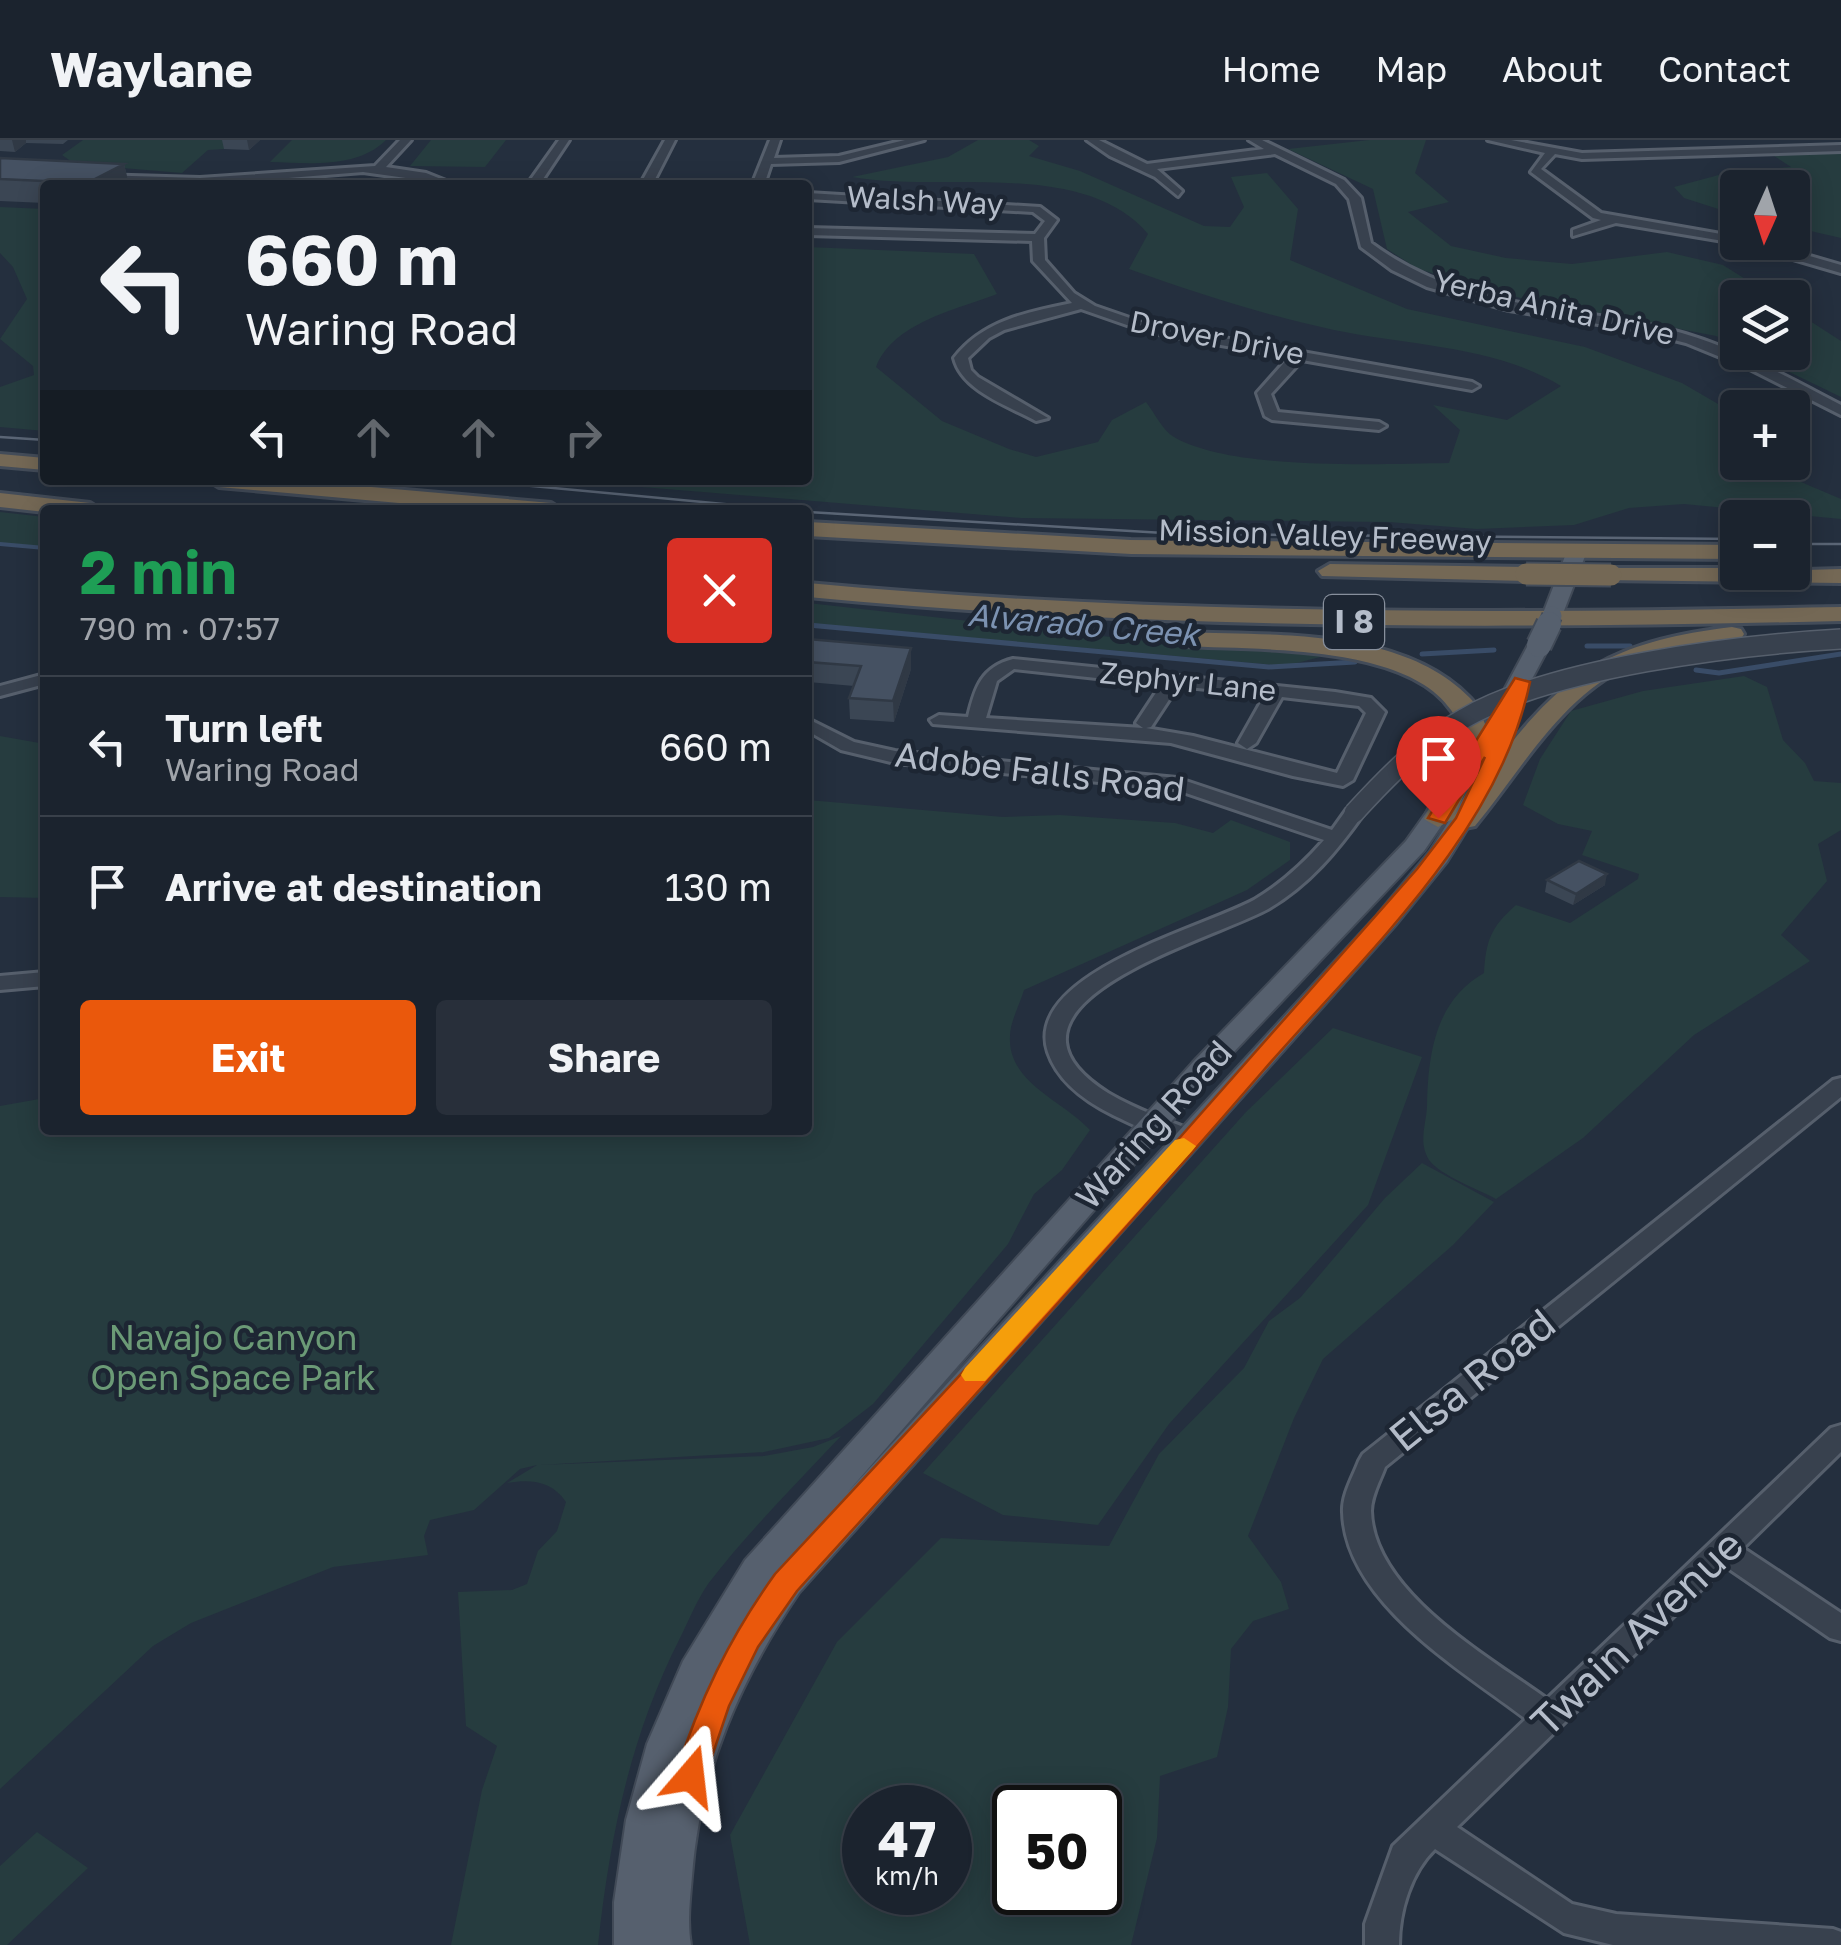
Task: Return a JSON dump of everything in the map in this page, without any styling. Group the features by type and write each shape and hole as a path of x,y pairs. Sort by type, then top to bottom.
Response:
{"highway":[{"path":"0,460 40,464"},
{"path":"274,485 496,505"},
{"path":"0,500 45,505"},
{"path":"812,530 1131,546 1720,552"},
{"name":"Mission Valley Freeway","path":"812,530 1162,565 1526,574 1841,576"},
{"path":"1810,553 1841,554"},
{"name":"I 8","path":"812,590 1287,622 1841,614"},
{"path":"868,597 935,614 1341,651 1421,672 1464,702 1478,738 1452,819"},
{"path":"1452,819 1565,700 1600,670 1643,652 1693,640 1841,627"}],"main road":[{"name":"Waring Road","path":"635,1945 632,1922 646,1804 682,1696 717,1627 758,1570 1424,873 1539,645 1577,551"},
{"name":"Waring Road","path":"670,1945 667,1927 680,1812 713,1706 746,1638 786,1583 1174,1131"}],"street":[{"path":"377,170 406,140"},
{"path":"536,180 564,140"},
{"path":"649,180 670,140"},
{"path":"760,180 775,140"},
{"path":"767,160 839,158 919,140"},
{"path":"1092,140 1109,152 1151,166 1167,177 1178,193"},
{"name":"Yerba Anita Drive","path":"1254,140 1340,182 1355,198 1365,244 1409,274 1472,295 1640,326 1705,344 1841,411"},
{"path":"1493,140 1550,153 1616,156 1841,148"},
{"path":"1151,166 1275,150"},
{"path":"1550,153 1535,170 1584,210 1613,220 1720,237"},
{"path":"225,180 377,170 426,180"},
{"path":"84,177 182,180"},
{"name":"Walsh Way","path":"812,196 1004,204 1041,211 1050,220 1038,238"},
{"path":"1577,234 1613,220"},
{"path":"812,231 1038,238"},
{"name":"Drover Drive","path":"1038,238 1040,261 1083,305 1148,328 1472,386"},
{"path":"1809,260 1841,269"},
{"path":"1042,418 973,380 962,367 961,358 970,347 1012,322 1083,305"},
{"path":"1299,355 1264,393 1272,416 1378,426"},
{"path":"1174,1131 1088,1090 1063,1066 1055,1032 1064,1007 1091,984 1262,903 1291,885 1337,838 1390,768 1434,734 1485,706 1610,670 1841,639"},
{"name":"Zephyr Lane","path":"975,723 988,676 996,668 1013,664 1365,702 1376,712 1343,780 1310,777 1264,759 1172,737 1043,748"},
{"path":"1145,723 1173,680"},
{"path":"0,692 40,681"},
{"path":"1247,743 1276,691"},
{"path":"939,720 975,723 1043,748"},
{"name":"Adobe Falls Road","path":"812,726 866,752 1043,748 1178,784 1337,838"},
{"path":"0,983 40,979"},
{"name":"Elsa Road","path":"1548,1717 1402,1604 1372,1566 1360,1535 1356,1509 1373,1461 1841,1085"},
{"name":"Twain Avenue","path":"1382,1945 1382,1924 1405,1856 1841,1435"},
{"path":"1724,1550 1841,1629"},
{"path":"1431,1828 1564,1918 1616,1930 1833,1945"}],"green space":[{"path":"83,140 234,140 224,149 208,150 182,173 75,164 62,155"},
{"path":"292,140 386,140 347,160 270,162"},
{"path":"431,140 506,140 485,167 410,166"},
{"path":"978,140 1029,140 1039,146 1029,156 1080,171 1204,226 1230,227 1244,207 1231,177 1267,173 1298,209 1290,260 1407,309 1585,347 1682,383 1720,405 1720,480 1796,480 1841,499 1841,519 1810,516 1810,500 1720,500 1720,507 1684,504 1629,508 1574,525 1477,529 1389,522 1021,518 617,485 812,485 812,247 974,254 997,294 911,329 884,352 876,367 942,421 1036,457 1098,442 1112,420 1146,402 1174,437 1232,456 1307,463 1449,463 1460,430 1433,405 1507,420 1561,386 1535,372 1479,354 1308,324 1129,269 1148,234 1121,210 1087,195 1009,183 852,177 948,157"},
{"path":"1369,140 1426,140 1415,173 1449,202 1408,212 1451,246 1506,258 1572,264 1667,252 1723,265 1747,280 1720,280 1720,338 1524,299 1418,269 1387,249 1373,189 1288,149"},
{"path":"1765,150 1841,151 1841,238 1810,231 1810,170 1754,170 1791,167"},
{"path":"1720,175 1720,210 1684,198 1674,187"},
{"path":"0,207 40,209 40,431 0,427 0,387 34,375 33,366 0,339 27,299 13,267 0,253"},
{"path":"1810,321 1841,341 1841,397 1785,370 1810,370"},
{"path":"0,512 40,516 40,548 0,545"},
{"path":"812,603 1164,643 1328,655 1285,666 812,623"},
{"path":"1744,676 1767,687 1783,740 1805,763 1814,781 1841,783 1841,830 1818,844 1827,881 1781,935 1810,961 1694,1035 1583,1138 1496,1199 1451,1177 1429,1160 1424,1147 1429,1068 1445,1014 1455,998 1484,973 1488,943 1495,927 1516,905 1570,923 1638,879 1639,874 1582,855 1592,831 1558,824 1523,805 1540,759 1571,711 1643,691"},
{"path":"0,736 40,743 40,898 0,897"},
{"name":"Navajo Canyon Open Space Park","path":"812,800 1003,817 1060,815 1175,823 1213,833 1231,820 1290,842 1290,860 1247,890 1024,990 1010,1031 1018,1066 1039,1090 1090,1130 1062,1170 1034,1194 1008,1244 873,1404 829,1438 764,1452 539,1465 764,1456 813,1447 841,1436 723,1565 690,1617 635,1750 616,1826 598,1945 451,1945 482,1790 497,1746 466,1726 458,1592 512,1590 527,1584 538,1551 557,1531 566,1502 540,1483 507,1483 537,1465 520,1469 474,1510 430,1520 424,1536 428,1555 333,1567 191,1623 153,1646 0,1789 0,1106 40,1099 40,1135 812,1135"},
{"path":"1333,1028 1422,1057 1368,1205 1169,1424 1098,1525 1003,1515 923,1473 1246,1112"},
{"path":"1422,1163 1494,1202 1453,1245 1323,1359 1294,1418 1248,1536 1281,1582 1289,1609 1253,1621 1231,1649 1228,1707 1217,1757 1160,1776 1157,1838 1131,1945 750,1945 730,1835 837,1642 941,1538 1109,1546 1159,1454 1244,1368 1269,1321 1300,1298 1385,1198"},
{"path":"37,1832 88,1868 7,1945 0,1945 0,1866"}],"building":[{"path":"0,158 124,164 93,180 0,179"},
{"path":"812,639 911,648 893,701 849,698 861,666 812,662"},
{"path":"1579,861 1607,874 1576,894 1547,880"}],"waterway":[{"name":"Alvarado Creek","path":"0,544 40,548"},
{"name":"Alvarado Creek","path":"812,625 819,626"},
{"name":"Alvarado Creek","path":"812,625 1269,667 1355,662"},
{"name":"Alvarado Creek","path":"1587,646 1630,646"},
{"name":"Alvarado Creek","path":"1422,654 1494,650"},
{"name":"Alvarado Creek","path":"1696,670 1719,673 1841,654"}],"tram line":[{"path":"0,437 40,440"},
{"path":"522,485 736,505"},
{"path":"812,512 1181,534 1720,539"},
{"path":"1810,544 1841,544"}],"slow traffic":[{"path":"975,1375 1184,1146"}],"route":[{"path":"691,1776 713,1706 746,1638 786,1583 1168,1166 1424,873 1465,820 1514,713 1521,682 1438,818"}]}
